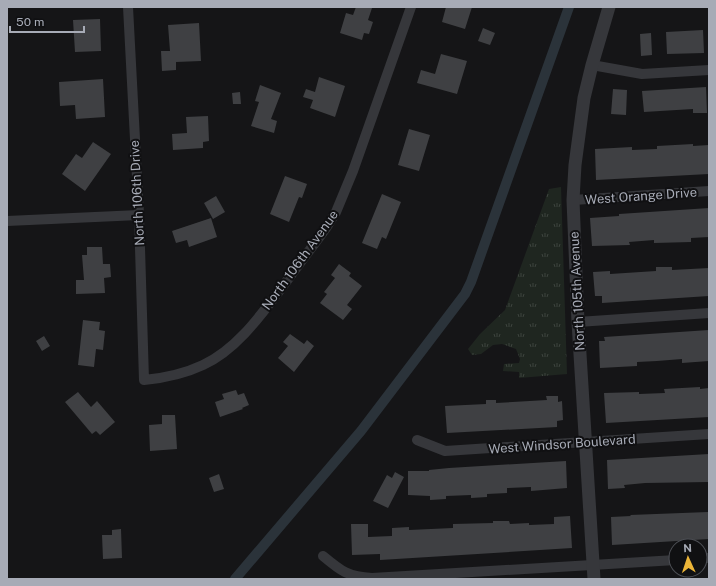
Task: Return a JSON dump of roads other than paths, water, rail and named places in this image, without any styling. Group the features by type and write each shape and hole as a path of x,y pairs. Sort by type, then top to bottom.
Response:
{"street":[{"name":"North 106th Drive","path":"128,7 139,215 144,380"},
{"name":"North 106th Avenue","path":"144,380 164,378 184,373 204,365 220,355 239,339 256,321 326,228 336,212 351,177 411,7"},
{"name":"North 105th Avenue","path":"594,579 578,322 573,200 578,135 592,65 609,7"},
{"path":"592,65 642,74 709,70"},
{"name":"West Orange Drive","path":"573,200 709,191"},
{"path":"7,221 139,215"},
{"path":"578,322 709,313"},
{"name":"West Windsor Boulevard","path":"417,440 444,451 709,434"},
{"path":"323,556 341,571 350,575 372,578 668,560"}],"waterway":[{"path":"235,579 361,431 465,294 471,282 569,7"}]}
